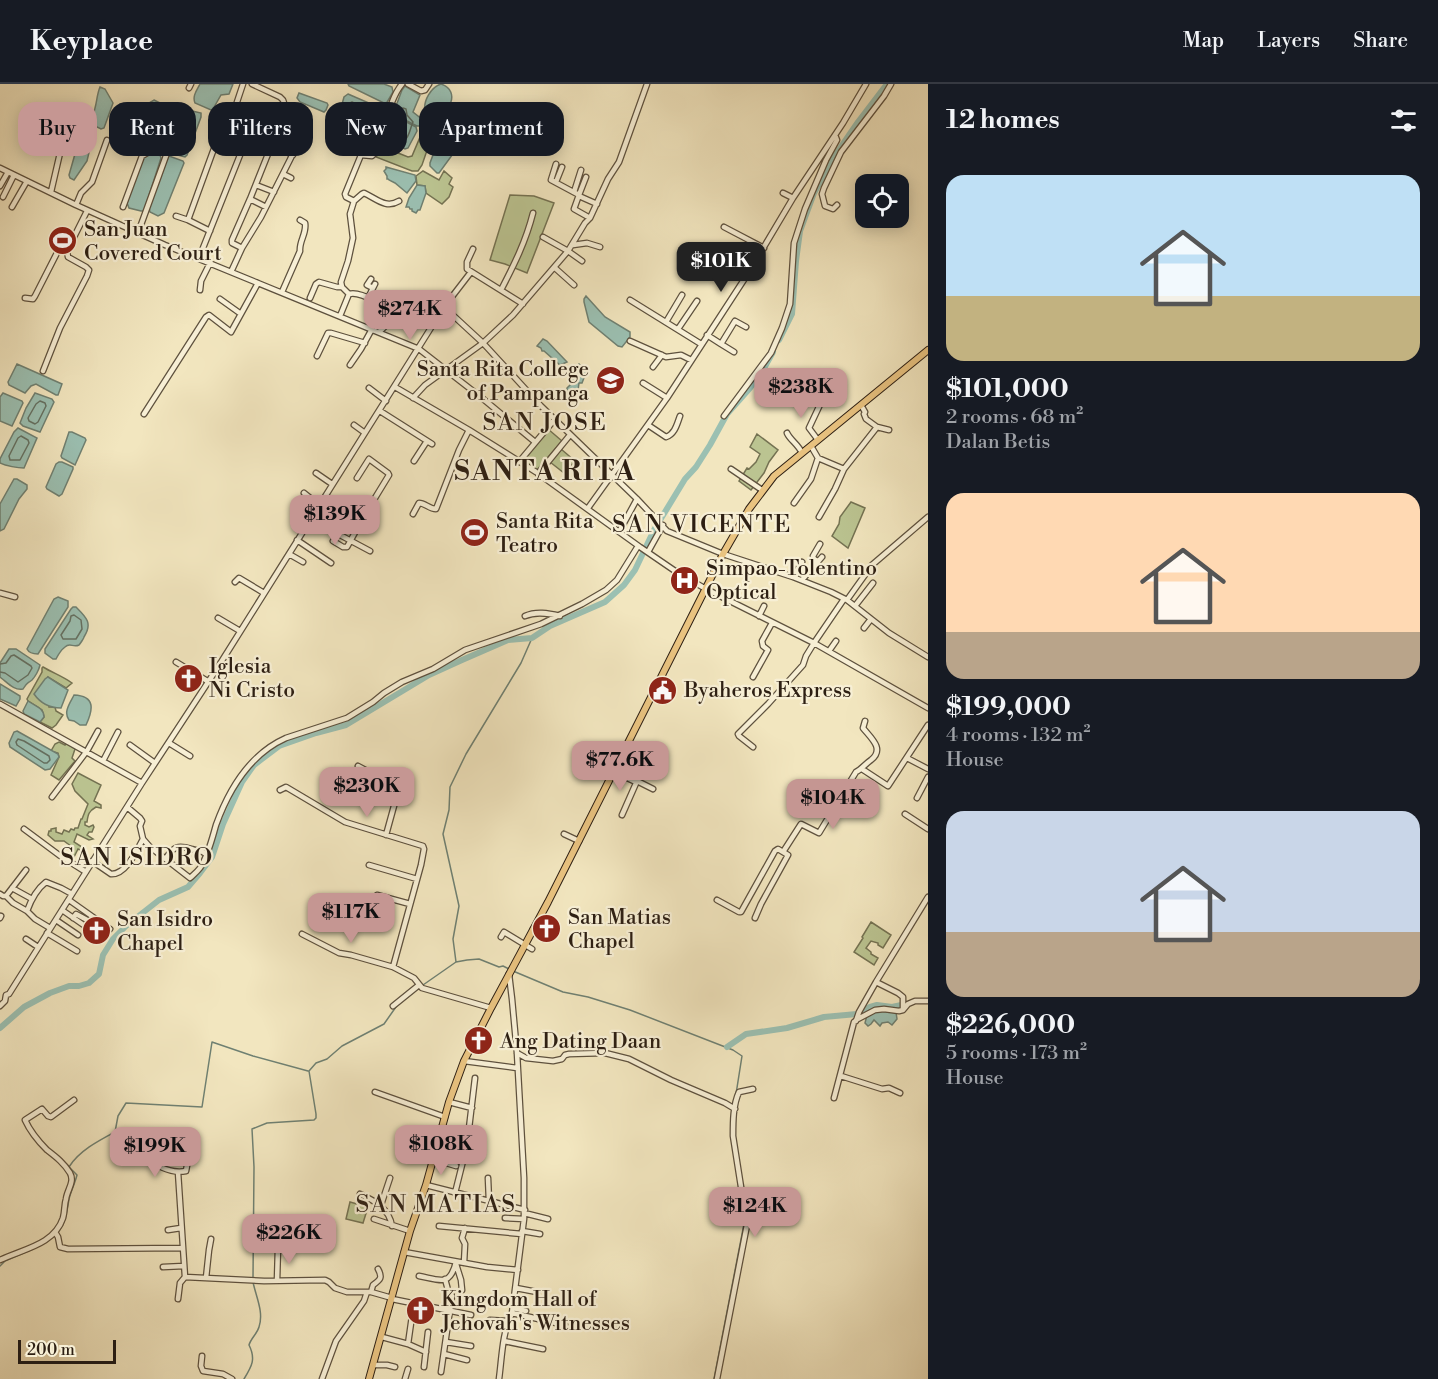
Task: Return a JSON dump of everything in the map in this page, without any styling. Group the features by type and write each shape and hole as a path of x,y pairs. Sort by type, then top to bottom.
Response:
{"main road":[{"path":"369,1379 410,1231 426,1185 449,1102 464,1061 579,841 723,554 749,509 774,476 928,350"}],"street":[{"path":"237,102 243,84"},
{"path":"252,84 280,97 284,102"},
{"path":"354,201 345,194 361,155 372,156 376,153 396,93 402,84"},
{"path":"408,84 421,91 425,90 429,84"},
{"path":"413,398 425,385 483,343 506,322 573,245 619,162 647,84"},
{"path":"588,508 667,398 749,272 866,84"},
{"path":"837,205 831,209 825,206 822,194 824,188 841,152 891,84"},
{"path":"724,416 771,353 782,328 790,304 794,243 805,209 837,140 835,135"},
{"path":"76,206 81,193 92,182 107,140"},
{"path":"51,192 59,156"},
{"path":"123,207 142,156"},
{"path":"138,233 166,156"},
{"path":"188,220 211,156"},
{"path":"199,258 240,156"},
{"path":"242,248 232,243 232,240 267,156"},
{"path":"231,272 292,156"},
{"path":"556,164 551,179 597,204"},
{"path":"556,182 562,167"},
{"path":"0,168 87,211 419,349 535,442"},
{"path":"581,170 574,209 590,218"},
{"path":"0,186 8,172"},
{"path":"283,174 291,178"},
{"path":"3,197 14,175"},
{"path":"577,194 586,177"},
{"path":"12,207 27,181"},
{"path":"256,185 274,192"},
{"path":"349,294 342,286 341,280 353,238 350,216 354,201 364,193 389,205 399,201"},
{"path":"783,193 793,198"},
{"path":"250,199 266,207"},
{"path":"42,371 60,328 89,270 68,257 67,251 87,211"},
{"path":"501,290 521,250 533,213"},
{"path":"176,216 210,231"},
{"path":"282,292 300,251 300,243 306,229 305,223 300,220"},
{"path":"724,227 764,248"},
{"path":"543,237 582,261"},
{"path":"573,245 587,243 600,247"},
{"path":"25,298 33,299 60,247 67,251"},
{"path":"473,249 466,265 467,269 524,304"},
{"path":"690,249 706,250 749,272"},
{"path":"201,290 201,282 210,263"},
{"path":"555,268 574,285"},
{"path":"0,1006 444,308 471,272"},
{"path":"310,298 319,282 337,287 342,286"},
{"path":"144,414 206,316 209,315 231,332 258,283"},
{"path":"368,298 373,284"},
{"path":"349,294 354,293 375,301 374,305"},
{"path":"340,316 349,294"},
{"path":"666,321 682,295"},
{"path":"220,299 241,314"},
{"path":"630,300 701,344"},
{"path":"678,329 697,301"},
{"path":"444,308 483,343 570,435 613,475 667,531 723,554 802,580 845,599 889,633 928,657"},
{"path":"379,332 391,321"},
{"path":"721,344 735,321 746,327"},
{"path":"350,365 372,328"},
{"path":"317,356 328,333 364,343"},
{"path":"707,335 734,352"},
{"path":"630,341 662,355 669,357 683,355 691,360"},
{"path":"653,367 662,355"},
{"path":"643,383 667,398"},
{"path":"395,387 538,474 639,546 706,589 829,651 928,708"},
{"path":"369,388 386,401"},
{"path":"818,440 809,428 825,394"},
{"path":"861,405 866,419 877,427 889,430"},
{"path":"380,411 430,442 414,460"},
{"path":"648,425 666,437 673,433 680,416"},
{"path":"519,462 555,418"},
{"path":"354,425 365,434"},
{"path":"819,517 844,469 877,427"},
{"path":"413,514 419,503 436,509 469,430"},
{"path":"787,433 802,453"},
{"path":"538,474 570,435"},
{"path":"811,446 818,458 844,469"},
{"path":"794,503 808,483 818,458"},
{"path":"333,541 347,548 389,475 369,459 357,478"},
{"path":"731,469 762,490"},
{"path":"316,473 332,484"},
{"path":"304,493 319,505"},
{"path":"323,499 337,507"},
{"path":"619,532 637,499"},
{"path":"753,747 738,734 803,665 814,643 867,571 928,517"},
{"path":"310,519 370,551"},
{"path":"648,552 662,525"},
{"path":"297,540 331,563"},
{"path":"818,561 813,556 820,544"},
{"path":"127,807 141,819 143,839 150,847 190,878 200,868 220,816 237,782 252,762 268,748 286,738 347,718 402,682 433,669 465,650 560,616 606,590 617,580 639,546"},
{"path":"288,554 303,562"},
{"path":"802,580 822,556"},
{"path":"793,577 802,562"},
{"path":"235,582 239,578 264,593"},
{"path":"855,606 873,583"},
{"path":"0,593 15,597"},
{"path":"759,616 764,606"},
{"path":"525,616 533,613 549,613 560,616"},
{"path":"218,618 240,631"},
{"path":"864,628 871,619"},
{"path":"753,677 768,650 763,646 762,641 772,623"},
{"path":"829,651 836,641"},
{"path":"176,662 208,682"},
{"path":"0,704 142,783"},
{"path":"783,852 801,824 819,833 856,772 876,757 878,752 872,738 863,728 865,722"},
{"path":"862,769 888,786 928,727"},
{"path":"52,797 87,751 98,731"},
{"path":"103,761 118,732"},
{"path":"169,742 190,756"},
{"path":"130,745 155,763"},
{"path":"907,758 928,769"},
{"path":"358,766 397,787 386,835"},
{"path":"614,772 653,789"},
{"path":"917,798 928,777"},
{"path":"622,815 636,782"},
{"path":"280,790 286,787 345,822 423,846 417,879 393,967"},
{"path":"905,814 928,829"},
{"path":"24,829 86,872"},
{"path":"564,834 579,841"},
{"path":"92,861 111,874 118,874 134,855 143,839"},
{"path":"166,858 172,850 186,846 206,854"},
{"path":"717,900 741,912 778,849 788,855 755,918"},
{"path":"369,865 417,879"},
{"path":"6,896 26,870"},
{"path":"27,910 32,899 46,882 72,894"},
{"path":"12,888 32,899"},
{"path":"0,894 27,910 35,920 77,951"},
{"path":"377,895 410,904"},
{"path":"834,1098 854,1022 928,897"},
{"path":"69,900 110,929"},
{"path":"62,910 73,918"},
{"path":"56,920 78,935"},
{"path":"533,929 548,938"},
{"path":"501,938 504,932 532,950"},
{"path":"302,934 339,953 393,967 414,978 422,988 491,1008"},
{"path":"26,939 38,947"},
{"path":"499,1379 504,1341 516,1287 524,1214 524,1160 510,972"},
{"path":"876,982 903,997 904,1006"},
{"path":"393,1006 420,985"},
{"path":"0,993 16,999"},
{"path":"857,1017 875,1010 899,1011 915,1001 928,1001"},
{"path":"517,1053 526,1058 553,1061 569,1054 605,1053 618,1056 735,1108"},
{"path":"464,1061 517,1068"},
{"path":"841,1076 900,1093"},
{"path":"455,1193 467,1145 476,1078"},
{"path":"717,1379 747,1225 733,1136 735,1108 739,1092 753,1089"},
{"path":"375,1092 445,1117"},
{"path":"0,1260 36,1246 56,1234 64,1216 72,1177 64,1164 46,1149 25,1120 42,1109 51,1117 74,1100"},
{"path":"449,1102 472,1108"},
{"path":"444,1140 467,1145"},
{"path":"142,1154 160,1168 178,1172 186,1171 188,1160"},
{"path":"433,1159 456,1166"},
{"path":"178,1172 185,1277"},
{"path":"381,1205 390,1178"},
{"path":"488,1178 489,1201"},
{"path":"426,1185 548,1219"},
{"path":"360,1194 381,1205 391,1220 392,1226"},
{"path":"505,1218 524,1214"},
{"path":"374,1220 410,1231"},
{"path":"439,1226 540,1234"},
{"path":"168,1230 181,1228"},
{"path":"464,1263 465,1244 462,1238 465,1228"},
{"path":"56,1234 60,1247 68,1249 183,1248"},
{"path":"206,1278 211,1239"},
{"path":"277,1281 278,1248"},
{"path":"404,1252 456,1263 518,1270"},
{"path":"419,1276 445,1279 451,1276 456,1263"},
{"path":"456,1263 462,1290"},
{"path":"163,1267 184,1266"},
{"path":"322,1379 336,1341 373,1285 378,1282 380,1278 378,1269"},
{"path":"178,1299 180,1282 185,1277 277,1281 325,1280 347,1292 369,1292 471,1315"},
{"path":"441,1372 452,1296 445,1279"},
{"path":"516,1287 537,1292"},
{"path":"512,1310 526,1311"},
{"path":"512,1310 565,1325"},
{"path":"408,1344 412,1316"},
{"path":"490,1320 508,1321"},
{"path":"424,1367 428,1332"},
{"path":"382,1337 426,1352"},
{"path":"504,1341 543,1349"},
{"path":"446,1342 471,1346"},
{"path":"444,1354 467,1360"},
{"path":"202,1356 203,1371 223,1374 232,1379"},
{"path":"374,1365 395,1367"},
{"path":"408,1369 405,1379 411,1379"}],"green space":[{"path":"419,140 419,156 425,156 418,171 412,171 376,157 377,156 412,156"},
{"path":"423,171 439,180 444,171 452,178 449,184 453,187 449,197 442,204 426,193 425,186 417,185 416,176"},
{"path":"510,195 534,196 554,203 527,273 490,260"},
{"path":"548,429 562,441 536,471 523,460"},
{"path":"757,434 778,450 751,490 739,481 760,454 750,447"},
{"path":"561,449 575,461 564,473 550,462"},
{"path":"851,502 865,508 848,548 832,536 840,517"},
{"path":"43,667 72,683 66,688 48,677 49,707 55,707 56,711 63,715 52,728 40,722 44,717 42,710 27,699"},
{"path":"59,742 65,745 67,743 75,749 72,758 75,761 59,780 51,775 59,757 58,753 51,751"},
{"path":"78,773 101,785 94,801 101,805 101,808 96,807 92,810 85,822 85,825 94,827 87,835 93,839 89,840 77,834 74,842 85,849 82,851 78,849 72,861 67,858 72,847 64,841 55,841 48,835 51,829 56,828 56,832 62,834 64,830 69,832 71,829 78,828 88,804 75,791 72,784"},
{"path":"871,922 891,935 883,948 871,941 866,948 878,958 874,965 854,952"},
{"path":"350,1202 368,1207 363,1223 346,1219"}],"water":[{"path":"200,84 233,84 229,94 221,95 217,102 208,102 208,109 196,103 194,95"},
{"path":"348,84 384,84 392,87 393,92 387,102 382,102"},
{"path":"441,84 447,87 451,92 451,102 426,102 431,91"},
{"path":"405,86 420,95 413,112 419,117 419,126 407,121 407,102 398,102"},
{"path":"100,87 105,89 112,102 109,102 109,114 104,128 101,129 97,127"},
{"path":"299,93 325,102 325,111 313,107 313,102 300,102 297,98"},
{"path":"348,94 366,102 343,102"},
{"path":"196,112 201,113 196,131"},
{"path":"407,122 416,127 417,131 408,148"},
{"path":"74,156 88,156 74,180 69,175"},
{"path":"160,156 161,158 144,211 129,208 127,203 142,157"},
{"path":"169,156 184,163 164,213 158,216 150,212 149,208 166,158"},
{"path":"433,156 451,156 439,173 430,166"},
{"path":"386,167 415,175 416,181 407,193 387,179 384,171"},
{"path":"417,185 425,186 426,193 420,210 416,213 406,207"},
{"path":"586,296 605,317 630,332 630,337 622,347 589,322 584,302"},
{"path":"543,339 567,362 560,365 542,351 537,346"},
{"path":"17,364 62,384 58,395 36,384 25,393 9,385 8,382"},
{"path":"579,364 584,369 587,368 582,383 579,383 578,390 575,392 573,390 567,394 563,393 570,385 569,380 576,375 574,372 578,370"},
{"path":"3,393 23,403 12,426 0,421 0,397"},
{"path":"35,393 52,399 54,402 40,432 20,423"},
{"path":"18,428 37,438 24,468 0,463 0,459"},
{"path":"69,432 86,440 75,465 61,456"},
{"path":"59,462 73,469 59,496 46,487"},
{"path":"14,479 27,485 27,489 19,499 4,529 0,531 0,504"},
{"path":"58,597 68,601 68,607 38,654 30,652 27,649 54,599"},
{"path":"73,607 76,607 87,620 87,632 79,645 67,646 56,659 53,659 45,653 45,649"},
{"path":"9,649 16,649 40,665 32,680 23,689 14,687 0,677 0,663"},
{"path":"48,677 68,690 61,708 46,705 34,694"},
{"path":"0,684 20,696 16,706 0,699"},
{"path":"74,695 86,698 91,705 86,725 80,725 67,717"},
{"path":"28,701 42,711 44,717 40,722 24,714 23,711"},
{"path":"17,731 58,754 59,757 50,769 45,770 10,747 9,743 14,732"},
{"path":"878,1011 896,1012 897,1019 892,1025 888,1022 880,1026 874,1020 868,1026 865,1023 867,1015"}],"waterway":[{"path":"779,340 792,314 800,231 814,193 834,157 887,84"},
{"path":"0,1028 24,1007 50,993 69,986 89,983 99,974 103,955 113,939 126,926 159,900 188,887 212,857 223,824 242,782 254,765 279,746 346,725 429,675 508,640 532,638 550,626 605,602 624,585 635,570 654,530 685,479 696,467 727,414 750,388 773,352"},
{"path":"423,985 456,962 453,939 459,906 443,834 449,810 450,787 466,754 521,663 532,638"},
{"path":"456,962 479,959 509,969"},
{"path":"513,971 563,992 630,1010 733,1050 742,1056 736,1094"},
{"path":"253,1278 252,1129 267,1123 314,1120 316,1114 309,1071 316,1063 327,1059 342,1046 384,1024 398,1004"},
{"path":"727,1047 746,1034 787,1028 824,1017 857,1014 877,1005 892,1007 906,1004"},
{"path":"47,1241 58,1233 65,1218 77,1175 69,1167 83,1151 115,1132 118,1116 126,1103 202,1107 212,1042 308,1071"},
{"path":"714,1379 744,1224 738,1180"},
{"path":"0,1266 5,1261 33,1249"},
{"path":"244,1379 252,1362 249,1345 260,1321 260,1310 253,1282"}],"place":[{"name":"San Juan Covered Court","path":"63,241"},
{"name":"Santa Rita College of Pampanga","path":"610,381"},
{"name":"Santa Rita Teatro","path":"475,533"},
{"name":"Simpao-Tolentino Optical","path":"685,580"},
{"name":"Iglesia Ni Cristo","path":"188,678"},
{"name":"Byaheros Express","path":"663,690"},
{"name":"San Matias Chapel","path":"547,929"},
{"name":"San Isidro Chapel","path":"96,931"},
{"name":"Ang Dating Daan","path":"479,1041"},
{"name":"Kingdom Hall of Jehovah's Witnesses","path":"420,1311"}],"district":[{"name":"SAN JOSE","path":"545,422"},
{"name":"SANTA RITA","path":"545,471"},
{"name":"SAN VICENTE","path":"702,524"},
{"name":"SAN ISIDRO","path":"137,857"},
{"name":"SAN MATIAS","path":"436,1204"}]}
